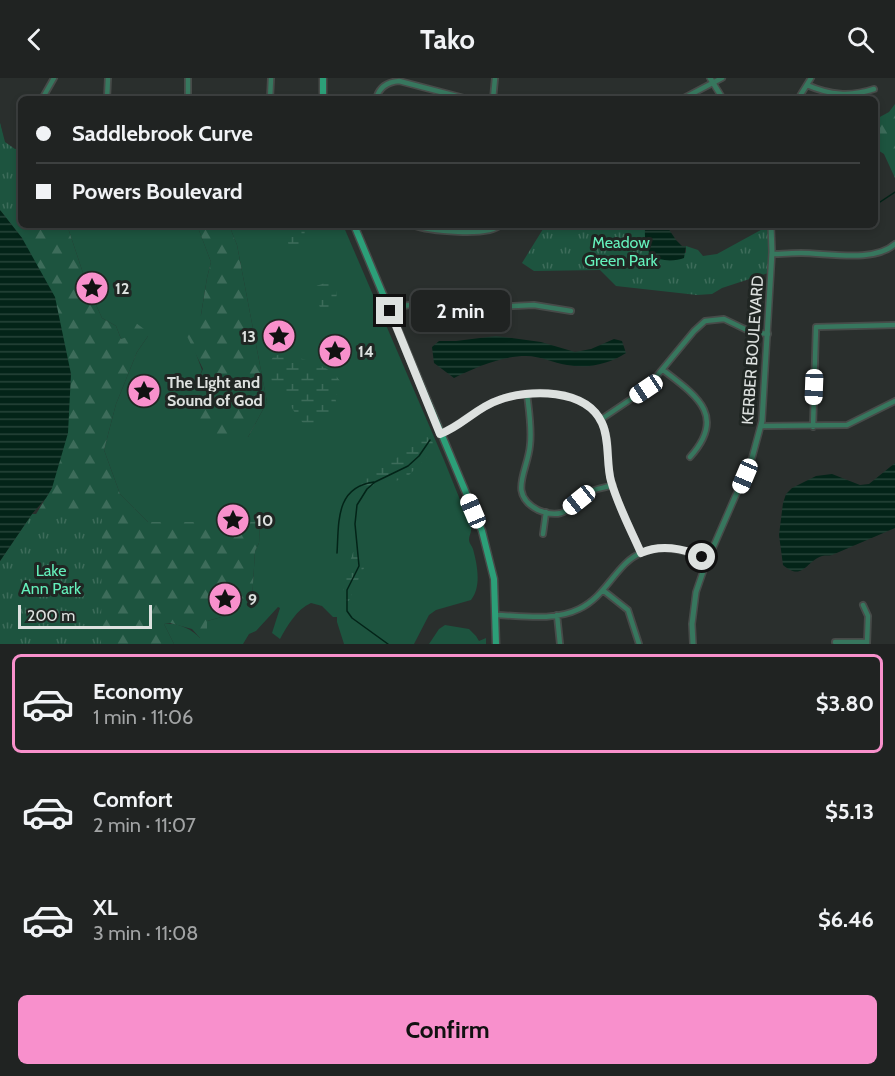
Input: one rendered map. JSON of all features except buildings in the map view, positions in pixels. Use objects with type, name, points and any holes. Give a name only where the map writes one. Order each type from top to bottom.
[{"type":"main road","points":[[323,78],[323,96]]},
{"type":"main road","points":[[355,228],[482,531],[494,579],[497,615],[496,644]]},
{"type":"street","points":[[44,96],[54,78]]},
{"type":"street","points":[[106,96],[108,78]]},
{"type":"street","points":[[188,78],[188,96]]},
{"type":"street","points":[[270,96],[271,78]]},
{"type":"street","points":[[379,78],[385,85]]},
{"type":"street","points":[[423,78],[423,86]]},
{"type":"street","points":[[493,96],[495,78]]},
{"type":"street","points":[[687,96],[712,81],[722,78]]},
{"type":"street","points":[[800,96],[811,78]]},
{"type":"street","points":[[377,96],[390,81],[423,86],[458,96]]},
{"type":"street","points":[[712,81],[721,96]]},
{"type":"street","points":[[807,86],[842,95],[874,89]]},
{"type":"street","points":[[420,228],[461,231],[486,231],[497,228]]},
{"type":"street","name":"KERBER BOULEVARD","points":[[693,644],[692,624],[696,592],[707,560],[752,458],[761,426],[768,334],[771,228]]},
{"type":"street","points":[[772,254],[861,255],[878,253],[895,244]]},
{"type":"street","points":[[390,311],[403,306],[431,302],[476,308],[534,305],[572,311]]},
{"type":"street","points":[[600,420],[646,389],[705,321],[724,319],[751,332],[768,334]]},
{"type":"street","points":[[813,427],[816,327],[895,325]]},
{"type":"street","points":[[663,370],[691,391],[703,404],[706,413],[707,427],[704,439],[690,457]]},
{"type":"street","points":[[440,434],[457,426],[482,407],[500,399],[527,394],[573,397],[595,412],[600,420],[613,485],[641,553]]},
{"type":"street","points":[[527,394],[531,430],[530,445],[528,462],[520,482],[525,501],[546,513],[560,513],[585,494],[613,485]]},
{"type":"street","points":[[761,426],[847,425],[895,401]]},
{"type":"street","points":[[543,534],[546,513]]},
{"type":"street","points":[[497,615],[557,615],[578,610],[604,591],[625,564],[641,553],[665,548],[687,551],[707,560]]},
{"type":"street","points":[[604,591],[628,610],[639,644]]},
{"type":"street","points":[[835,642],[867,643],[868,616],[863,605]]},
{"type":"street","points":[[557,615],[560,644]]},
{"type":"green space","points":[[895,104],[895,178],[884,154],[878,150],[878,118],[889,112]]},
{"type":"green space","points":[[0,123],[5,146],[18,151],[18,228],[68,228],[87,285],[102,318],[116,326],[121,339],[127,337],[127,325],[136,323],[144,329],[148,336],[137,352],[116,404],[104,450],[120,494],[148,522],[260,522],[250,606],[241,606],[229,615],[207,621],[207,638],[200,638],[192,629],[170,623],[164,624],[174,644],[24,644],[0,573],[52,488],[22,238],[0,210]]},
{"type":"green space","points":[[0,123],[5,142],[18,148],[18,210],[0,211]]},
{"type":"green space","points":[[68,228],[198,228],[211,262],[195,351],[202,370],[193,394],[248,437],[267,402],[237,245],[230,228],[344,228],[471,527],[469,541],[475,555],[478,582],[471,600],[436,610],[429,615],[414,644],[344,644],[337,617],[333,617],[322,606],[311,603],[289,623],[280,639],[272,633],[280,608],[278,607],[256,631],[249,634],[243,644],[174,644],[164,624],[184,627],[200,638],[207,628],[207,621],[229,615],[241,606],[250,606],[260,522],[148,522],[120,494],[104,450],[116,404],[137,352],[148,336],[121,339],[116,326],[102,318],[87,285]]},
{"type":"green space","points":[[198,228],[230,228],[237,245],[267,402],[248,437],[204,433],[191,415],[192,394],[203,369],[184,330],[201,315],[211,262]]},
{"type":"green space","points":[[287,228],[305,228],[304,243],[292,249],[289,247]]},
{"type":"green space","name":"Meadow Green Park","points":[[645,228],[645,235],[686,253],[686,246],[698,250],[703,256],[717,254],[765,228],[770,228],[771,272],[722,288],[712,294],[697,295],[616,286],[600,270],[534,271],[522,263],[543,229]]},
{"type":"green space","points":[[325,283],[333,284],[337,293],[334,311],[327,316],[322,313],[314,291],[316,286]]},
{"type":"green space","points":[[274,356],[296,357],[317,364],[334,374],[340,381],[343,389],[335,396],[337,407],[330,417],[317,428],[307,426],[301,421],[288,401],[274,387],[269,363]]},
{"type":"green space","points":[[427,437],[432,440],[435,453],[427,457],[408,476],[372,491],[366,500],[356,492],[355,484],[360,479],[386,465]]},
{"type":"green space","name":"Lake Ann Park","points":[[32,514],[102,514],[101,644],[0,644],[0,561]]},
{"type":"green space","points":[[355,547],[358,547],[364,568],[346,607],[343,595],[344,586]]},
{"type":"green space","points":[[445,625],[469,629],[479,641],[486,638],[486,644],[429,644],[439,629]]},
{"type":"shaded area","points":[[0,210],[22,238],[55,297],[71,374],[68,433],[52,488],[0,561]]},
{"type":"shaded area","points":[[645,228],[668,228],[682,246],[686,246],[684,258],[664,260],[654,257],[648,250]]},
{"type":"shaded area","points":[[496,336],[541,342],[575,352],[591,349],[614,339],[622,341],[626,353],[605,363],[590,366],[575,366],[531,356],[517,356],[489,363],[454,378],[434,363],[432,347],[439,341]]},
{"type":"shaded area","points":[[895,463],[895,528],[832,555],[822,556],[800,571],[790,570],[783,565],[779,535],[783,503],[786,494],[792,488],[816,476],[832,474],[860,485],[869,484]]},
{"type":"waterway","points":[[878,203],[895,192]]},
{"type":"waterway","points":[[388,644],[352,618],[347,611],[347,590],[359,566],[355,524],[357,505],[367,489],[375,482],[408,466],[419,456],[430,440]]},
{"type":"waterway","points":[[337,553],[339,519],[346,499],[361,485],[374,482]]},
{"type":"place","name":"12","points":[[92,288]]},
{"type":"place","name":"13","points":[[279,336]]},
{"type":"place","name":"14","points":[[335,351]]},
{"type":"place","name":"The Light and Sound of God","points":[[144,391]]},
{"type":"place","name":"10","points":[[233,520]]},
{"type":"place","name":"9","points":[[225,599]]},
{"type":"route","points":[[390,311],[440,434],[457,426],[482,407],[500,399],[527,394],[573,397],[595,412],[603,423],[611,481],[641,553],[665,548],[687,551],[702,557]]}]
